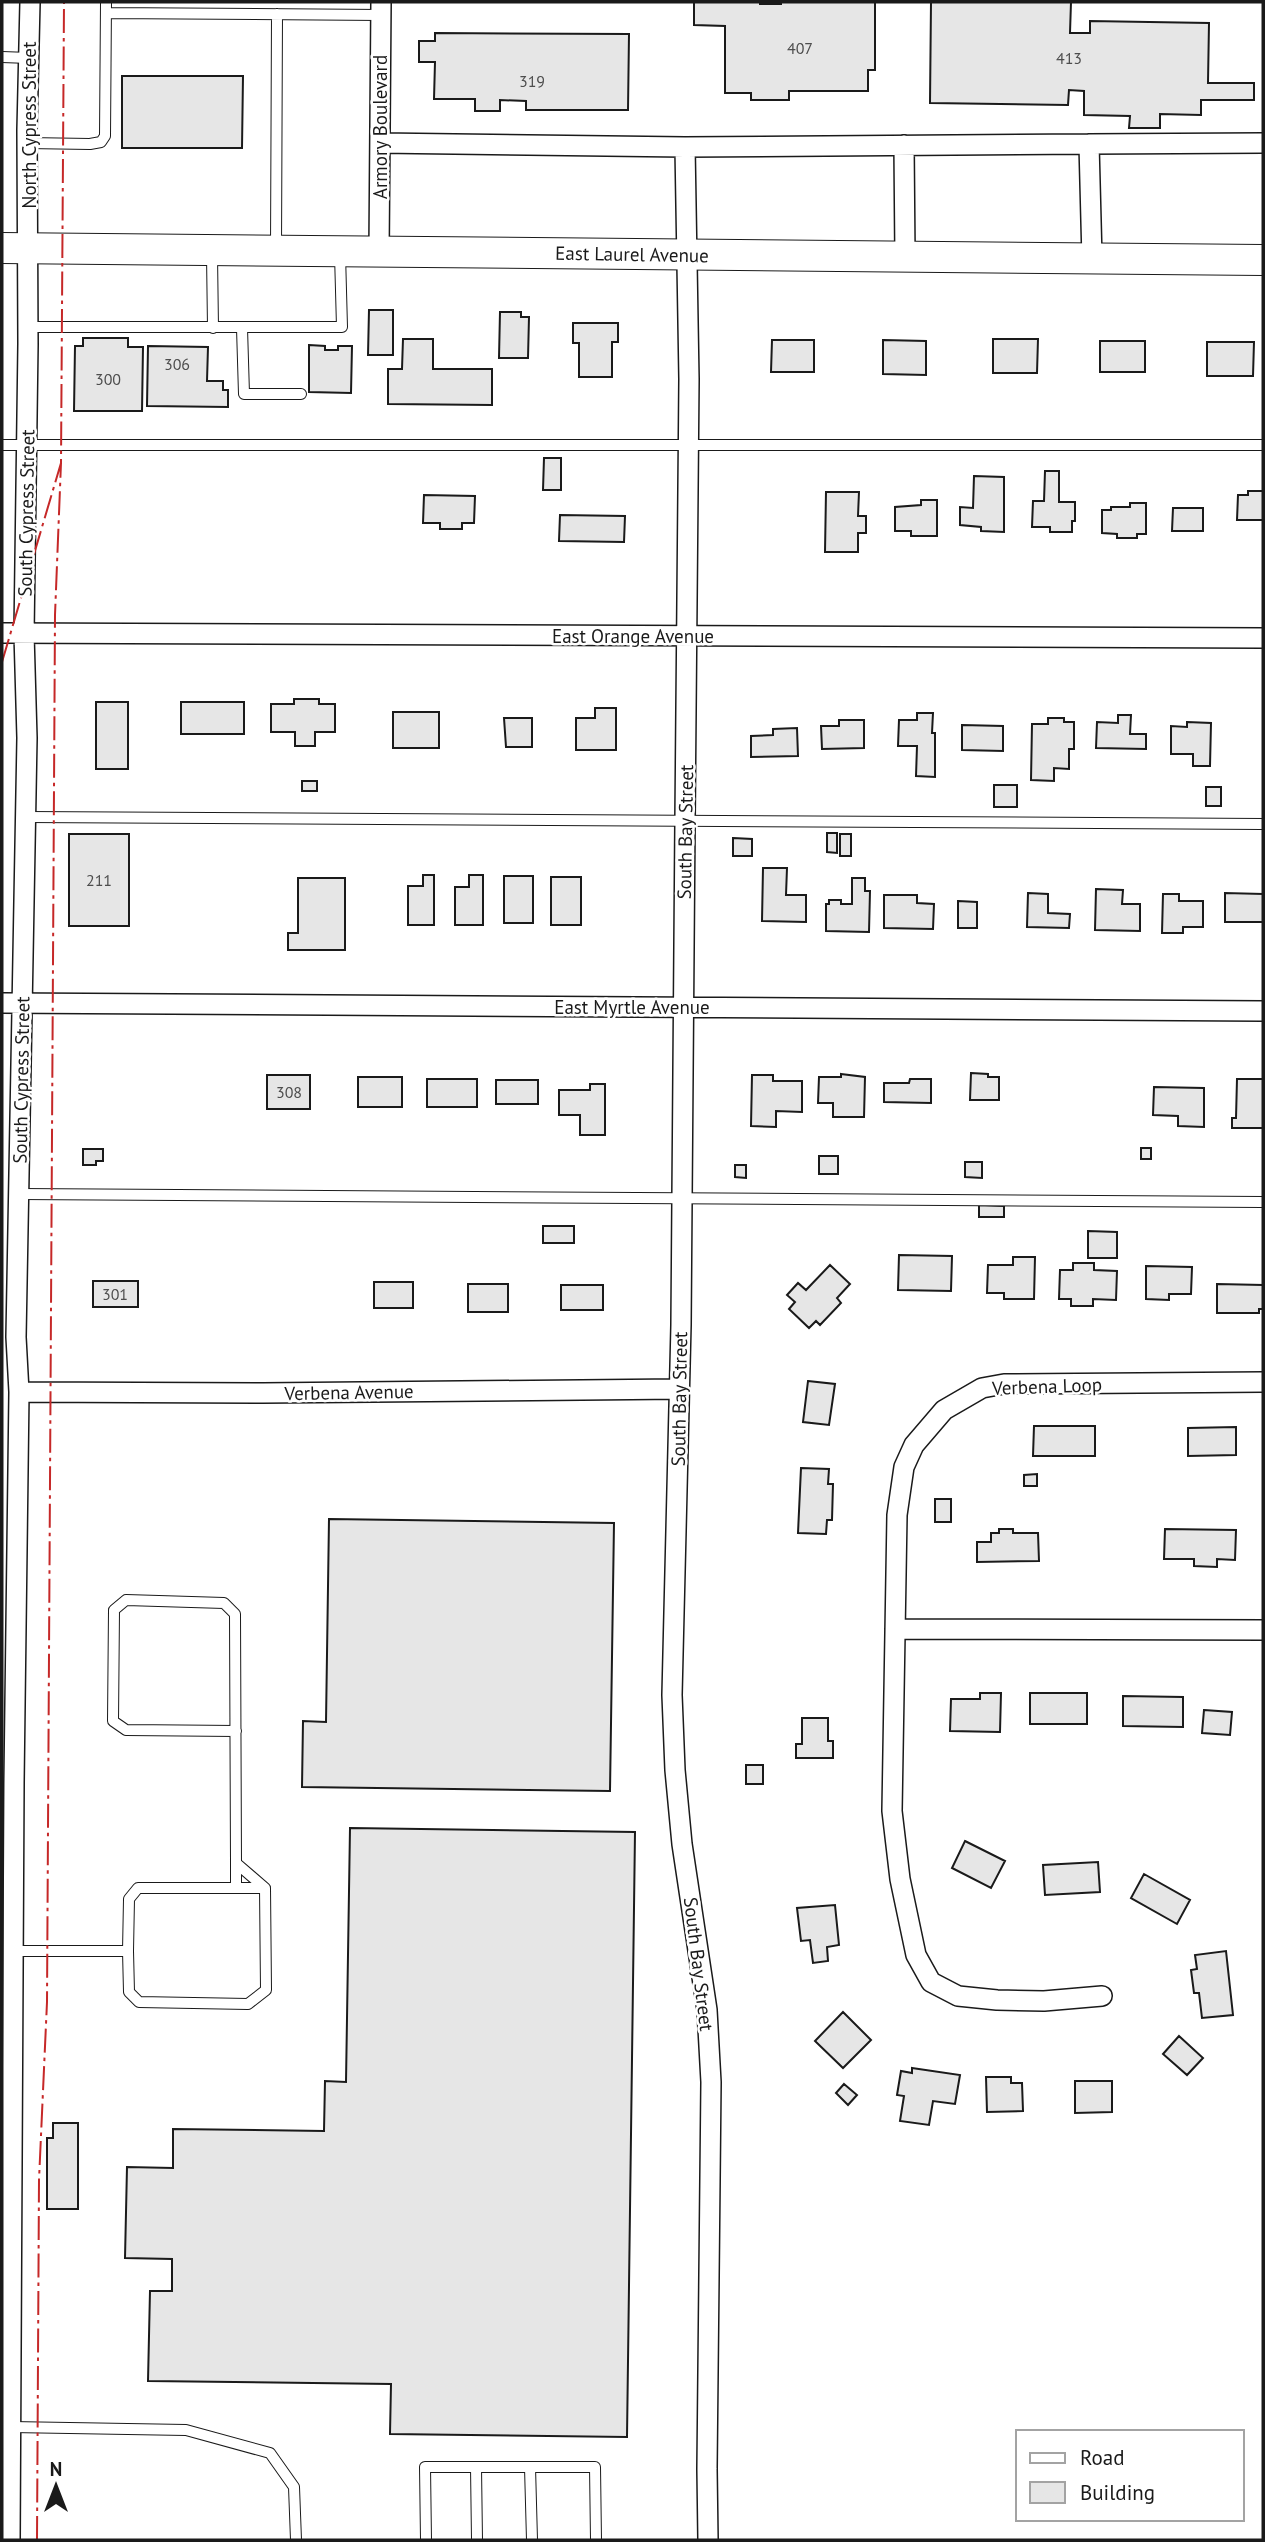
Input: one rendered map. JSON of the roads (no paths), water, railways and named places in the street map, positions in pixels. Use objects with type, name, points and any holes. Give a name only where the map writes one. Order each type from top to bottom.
[{"type":"main road","name":"East Laurel Avenue","points":[[15,249],[1263,260]]},
{"type":"street","name":"North Cypress Street","points":[[15,249],[27,143],[30,2]]},
{"type":"street","name":"Armory Boulevard","points":[[379,252],[381,8]]},
{"type":"street","points":[[380,143],[685,147],[1263,143]]},
{"type":"street","points":[[1089,144],[1092,259]]},
{"type":"street","points":[[904,145],[905,257]]},
{"type":"street","name":"South Bay Street","points":[[685,147],[688,445],[685,821],[679,1389],[672,1645],[675,1770],[682,1844],[707,2010],[711,2082],[706,2469],[708,2540]]},
{"type":"street","name":"South Cypress Street","points":[[10,2540],[12,1951],[19,1392],[16,1337],[27,738],[24,634],[28,327],[15,249]]},
{"type":"street","name":"East Orange Avenue","points":[[2,634],[1263,638]]},
{"type":"street","name":"East Myrtle Avenue","points":[[2,1003],[1263,1011]]},
{"type":"street","name":"Verbena Loop","points":[[1102,1996],[1044,2001],[958,1996],[931,1982],[916,1955],[900,1880],[892,1811],[897,1515],[904,1467],[914,1445],[944,1410],[982,1388],[1004,1384],[1263,1382]]},
{"type":"street","name":"Verbena Avenue","points":[[19,1392],[263,1393],[679,1389]]},
{"type":"street","points":[[895,1629],[1263,1630]]},
{"type":"lane","points":[[27,143],[90,144],[101,142],[105,136],[106,7],[164,7],[277,14],[381,8]]},
{"type":"lane","points":[[276,251],[277,14]]},
{"type":"lane","points":[[2,57],[29,58]]},
{"type":"lane","points":[[212,250],[213,328]]},
{"type":"lane","points":[[28,327],[342,327],[340,251]]},
{"type":"lane","points":[[242,328],[243,394],[301,394]]},
{"type":"lane","points":[[2,446],[1263,445]]},
{"type":"lane","points":[[26,817],[1263,824]]},
{"type":"lane","points":[[19,1194],[1263,1202]]},
{"type":"lane","points":[[236,1731],[126,1730],[113,1721],[114,1610],[126,1600],[225,1603],[236,1614],[236,1731],[236,1888]]},
{"type":"lane","points":[[236,1863],[265,1888],[266,1990],[248,2004],[139,2002],[129,1992],[128,1951],[129,1899],[138,1888],[265,1888]]},
{"type":"lane","points":[[12,1951],[128,1951]]},
{"type":"lane","points":[[11,2427],[186,2430],[270,2453],[294,2487],[296,2540]]},
{"type":"lane","points":[[476,2467],[477,2540]]},
{"type":"lane","points":[[530,2467],[532,2540]]},
{"type":"lane","points":[[426,2540],[425,2468],[595,2467],[596,2540]]}]
